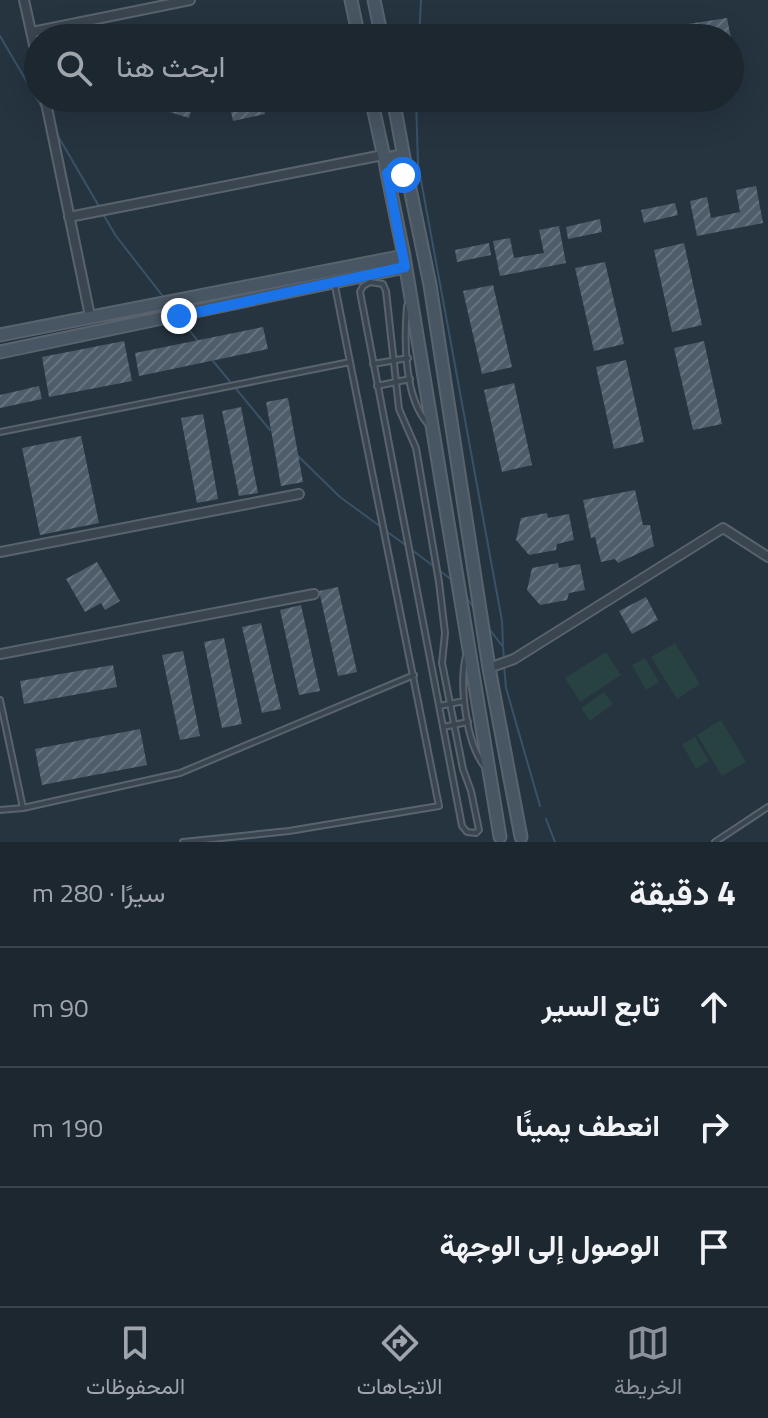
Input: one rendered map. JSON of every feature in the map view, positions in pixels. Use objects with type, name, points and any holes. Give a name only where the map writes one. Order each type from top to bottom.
[{"type":"street","points":[[24,0],[30,24]]},
{"type":"street","points":[[72,24],[190,0]]},
{"type":"street","points":[[351,0],[356,24]]},
{"type":"street","points":[[374,0],[379,24]]},
{"type":"street","points":[[48,112],[90,316]]},
{"type":"street","points":[[374,112],[433,429],[490,773],[497,840],[511,833],[523,839]]},
{"type":"street","points":[[396,112],[430,285],[489,668],[523,839]]},
{"type":"street","points":[[69,217],[385,165]]},
{"type":"street","points":[[385,165],[392,177],[399,177],[406,166]]},
{"type":"street","points":[[0,335],[332,270],[404,262]]},
{"type":"street","points":[[0,352],[335,283],[404,262]]},
{"type":"street","points":[[0,552],[299,494]]},
{"type":"street","points":[[489,668],[514,659],[723,528],[768,557]]},
{"type":"street","points":[[0,654],[314,594]]},
{"type":"lane","points":[[183,842],[289,831],[439,806],[332,270]]},
{"type":"lane","points":[[370,282],[383,284],[386,291],[392,361],[399,409],[416,448],[439,582],[445,633],[442,663],[463,769],[479,821],[476,833],[467,832],[462,826],[377,386],[360,292],[370,282]]},
{"type":"lane","points":[[409,288],[405,331],[414,403],[419,414],[433,429]]},
{"type":"lane","points":[[373,364],[408,358]]},
{"type":"lane","points":[[0,432],[350,362]]},
{"type":"lane","points":[[377,386],[411,379]]},
{"type":"lane","points":[[469,646],[462,672],[468,722],[474,749],[490,773]]},
{"type":"lane","points":[[0,810],[23,808],[180,773],[414,675]]},
{"type":"lane","points":[[0,700],[23,808]]},
{"type":"lane","points":[[439,706],[465,700]]},
{"type":"lane","points":[[443,727],[468,722]]},
{"type":"lane","points":[[715,842],[768,807]]},
{"type":"green space","points":[[675,643],[700,684],[677,699],[651,657]]},
{"type":"green space","points":[[606,652],[621,675],[580,702],[565,678]]},
{"type":"green space","points":[[645,658],[659,682],[646,690],[632,665]]},
{"type":"green space","points":[[604,692],[613,704],[590,721],[581,708]]},
{"type":"green space","points":[[721,720],[746,762],[722,776],[697,735]]},
{"type":"green space","points":[[695,737],[709,761],[696,769],[682,744]]},
{"type":"building","points":[[727,18],[728,24],[688,24]]},
{"type":"building","points":[[170,112],[191,112],[189,118]]},
{"type":"building","points":[[231,112],[265,112],[265,114],[233,121]]},
{"type":"building","points":[[756,186],[763,223],[697,236],[690,201],[707,197],[711,218],[740,212],[736,190]]},
{"type":"building","points":[[675,203],[678,215],[644,223],[641,210]]},
{"type":"building","points":[[600,219],[602,232],[568,239],[566,227]]},
{"type":"building","points":[[559,226],[566,263],[500,276],[493,241],[510,238],[514,258],[544,253],[539,230]]},
{"type":"building","points":[[489,243],[491,255],[457,262],[455,250]]},
{"type":"building","points":[[684,243],[702,325],[672,332],[654,250]]},
{"type":"building","points":[[605,262],[624,344],[594,351],[575,268]]},
{"type":"building","points":[[493,285],[512,367],[482,374],[463,291]]},
{"type":"building","points":[[263,327],[268,349],[139,376],[135,353]]},
{"type":"building","points":[[124,341],[132,381],[49,397],[42,357]]},
{"type":"building","points":[[704,341],[722,424],[693,430],[674,348]]},
{"type":"building","points":[[626,360],[644,442],[614,449],[596,367]]},
{"type":"building","points":[[514,383],[532,465],[502,472],[484,390]]},
{"type":"building","points":[[39,386],[42,399],[0,408],[0,395]]},
{"type":"building","points":[[288,398],[303,482],[281,486],[266,402]]},
{"type":"building","points":[[241,407],[258,493],[239,496],[222,411]]},
{"type":"building","points":[[203,414],[218,499],[197,503],[181,418]]},
{"type":"building","points":[[81,436],[99,523],[40,535],[22,448]]},
{"type":"building","points":[[635,490],[643,525],[650,525],[654,546],[618,563],[615,559],[601,562],[595,537],[591,538],[583,500]]},
{"type":"building","points":[[547,513],[548,518],[569,514],[574,540],[557,544],[556,550],[529,555],[516,540],[521,518]]},
{"type":"building","points":[[97,562],[120,601],[105,610],[101,603],[85,612],[66,579]]},
{"type":"building","points":[[558,563],[559,568],[580,564],[585,590],[569,593],[567,600],[540,605],[527,590],[532,568]]},
{"type":"building","points":[[338,587],[357,672],[338,676],[319,591]]},
{"type":"building","points":[[646,597],[658,620],[632,634],[619,611]]},
{"type":"building","points":[[301,605],[320,691],[299,695],[280,610]]},
{"type":"building","points":[[261,623],[281,709],[262,713],[242,627]]},
{"type":"building","points":[[224,638],[242,724],[222,728],[204,642]]},
{"type":"building","points":[[183,651],[200,736],[180,740],[162,655]]},
{"type":"building","points":[[113,665],[117,687],[24,704],[20,681]]},
{"type":"building","points":[[140,729],[147,765],[42,785],[35,749]]},
{"type":"waterway","points":[[420,24],[421,0]]},
{"type":"waterway","points":[[0,36],[24,77]]},
{"type":"waterway","points":[[416,112],[418,164],[502,621],[503,645]]},
{"type":"waterway","points":[[55,131],[100,208]]},
{"type":"waterway","points":[[103,214],[116,236],[165,299]]},
{"type":"waterway","points":[[181,320],[197,340]]},
{"type":"waterway","points":[[213,361],[270,430]]},
{"type":"waterway","points":[[298,456],[340,497],[381,527]]},
{"type":"waterway","points":[[386,531],[407,546]]},
{"type":"waterway","points":[[412,550],[452,580]]},
{"type":"waterway","points":[[466,597],[474,608]]},
{"type":"waterway","points":[[487,626],[503,647],[504,658]]},
{"type":"waterway","points":[[504,665],[506,688],[540,806]]},
{"type":"waterway","points":[[546,819],[555,842]]},
{"type":"route","points":[[179,316],[405,267],[387,173],[392,177],[403,175]]}]
